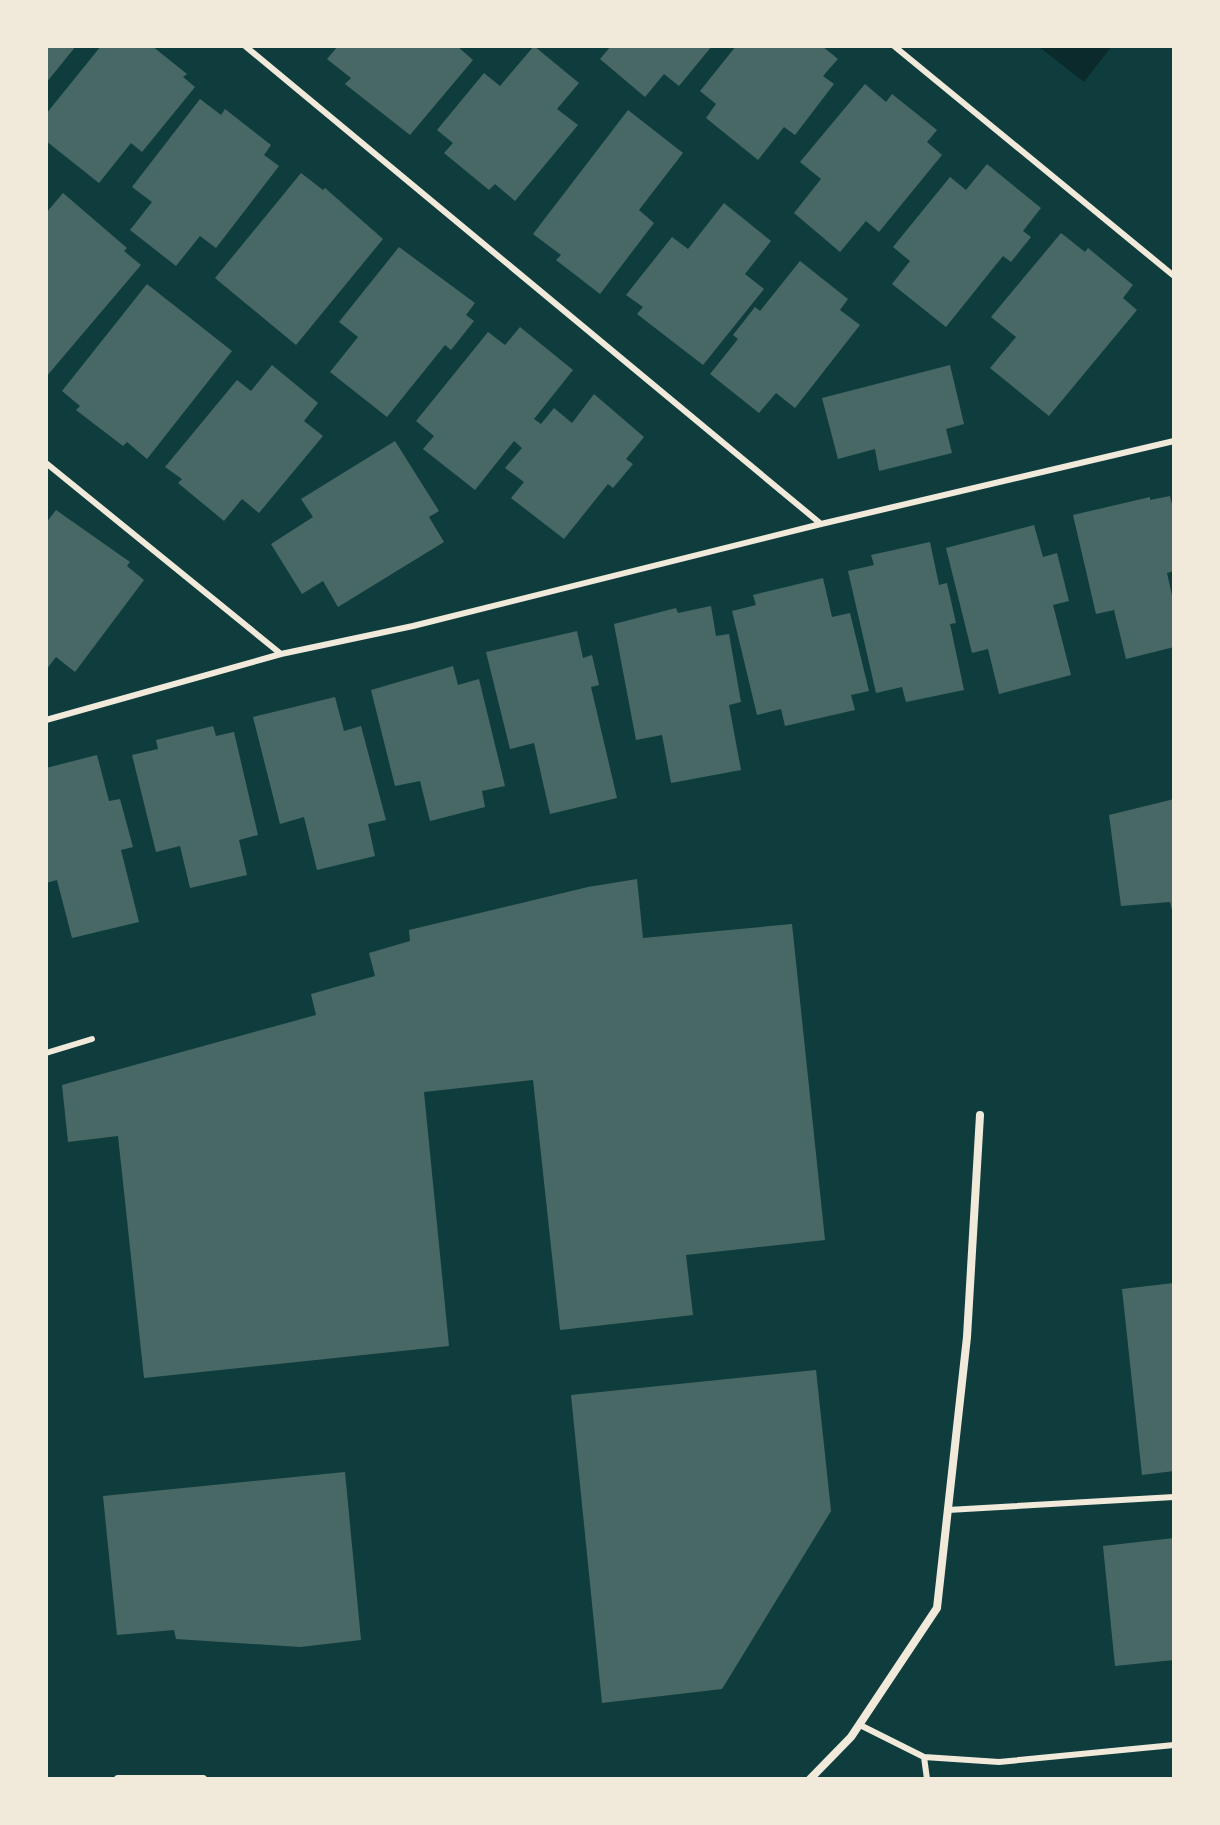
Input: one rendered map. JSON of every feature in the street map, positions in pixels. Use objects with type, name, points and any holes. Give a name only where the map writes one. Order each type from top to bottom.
[{"type":"street","points":[[810,1779],[860,1725],[937,1608],[967,1337],[980,1115]]},
{"type":"street","points":[[118,1779],[203,1779]]},
{"type":"lane","points":[[245,46],[821,524]]},
{"type":"lane","points":[[894,46],[1174,276]]},
{"type":"lane","points":[[46,720],[281,654],[413,626],[821,524],[1174,441]]},
{"type":"lane","points":[[46,463],[281,654]]},
{"type":"lane","points":[[46,1053],[92,1039]]},
{"type":"lane","points":[[948,1510],[1174,1497]]},
{"type":"lane","points":[[860,1725],[924,1757],[999,1762],[1174,1745]]},
{"type":"lane","points":[[924,1757],[927,1779]]},
{"type":"water","points":[[1038,46],[1112,46],[1084,82]]},
{"type":"building","points":[[46,46],[76,46],[46,83]]},
{"type":"building","points":[[101,46],[152,46],[187,74],[183,77],[195,87],[142,152],[131,143],[99,183],[46,141],[46,114]]},
{"type":"building","points":[[338,46],[457,46],[473,60],[410,135],[345,84],[351,78],[327,59]]},
{"type":"building","points":[[534,46],[579,83],[557,109],[578,125],[515,201],[495,184],[489,190],[444,153],[453,143],[437,130],[484,73],[500,86]]},
{"type":"building","points":[[611,46],[712,46],[679,86],[664,74],[645,97],[600,59]]},
{"type":"building","points":[[736,46],[822,46],[838,59],[823,76],[834,84],[795,135],[784,127],[758,160],[706,118],[716,104],[700,91]]},
{"type":"building","points":[[865,84],[886,102],[892,94],[937,130],[927,142],[942,155],[879,232],[866,221],[840,252],[794,213],[821,179],[800,162]]},
{"type":"building","points":[[200,99],[221,115],[225,109],[271,145],[264,155],[279,166],[216,248],[200,236],[176,266],[130,230],[152,202],[132,187]]},
{"type":"building","points":[[628,110],[683,153],[639,210],[654,223],[600,294],[556,260],[561,255],[533,234]]},
{"type":"building","points":[[987,164],[1041,208],[1023,231],[1031,237],[1011,262],[1003,256],[946,327],[892,284],[910,261],[893,247],[950,177],[966,190]]},
{"type":"building","points":[[301,173],[323,190],[325,188],[383,239],[296,345],[215,278]]},
{"type":"building","points":[[63,193],[127,248],[124,251],[141,265],[46,377],[46,213]]},
{"type":"building","points":[[724,203],[771,241],[745,274],[764,289],[703,365],[637,314],[643,307],[626,295],[672,237],[688,249]]},
{"type":"building","points":[[1061,233],[1085,252],[1088,248],[1133,285],[1123,298],[1137,310],[1049,416],[990,368],[1016,337],[991,317]]},
{"type":"building","points":[[399,247],[475,303],[466,315],[474,321],[451,350],[445,345],[387,417],[330,372],[358,337],[339,322]]},
{"type":"building","points":[[800,261],[848,299],[840,310],[860,325],[795,408],[776,393],[759,413],[710,374],[738,339],[733,335],[755,307],[760,311]]},
{"type":"building","points":[[147,284],[232,351],[147,459],[127,442],[123,446],[76,410],[80,406],[62,391]]},
{"type":"building","points":[[520,327],[573,370],[534,419],[541,424],[554,408],[572,423],[594,394],[644,437],[626,459],[633,464],[613,488],[608,484],[564,539],[511,498],[524,482],[505,468],[522,448],[514,441],[475,490],[423,449],[434,436],[416,421],[488,332],[505,345]]},
{"type":"building","points":[[272,365],[318,403],[304,421],[323,436],[259,513],[242,499],[224,521],[178,483],[182,479],[165,467],[237,380],[251,391]]},
{"type":"building","points":[[950,365],[964,424],[946,429],[952,453],[879,471],[875,449],[838,459],[822,398]]},
{"type":"building","points":[[395,441],[439,511],[429,517],[444,542],[338,607],[323,581],[302,594],[271,544],[313,517],[301,499]]},
{"type":"building","points":[[1170,496],[1174,513],[1174,571],[1167,573],[1174,604],[1174,647],[1126,659],[1114,610],[1096,614],[1073,515],[1150,497],[1150,500]]},
{"type":"building","points":[[56,510],[130,562],[127,566],[144,580],[75,672],[56,657],[46,670],[46,523]]},
{"type":"building","points":[[1034,525],[1043,557],[1057,553],[1069,601],[1053,605],[1071,675],[999,694],[988,649],[972,653],[946,548]]},
{"type":"building","points":[[930,542],[939,585],[947,583],[956,623],[950,624],[964,690],[906,702],[902,687],[876,693],[848,571],[874,565],[871,555]]},
{"type":"building","points":[[823,578],[832,617],[850,613],[869,691],[851,695],[855,710],[785,726],[781,709],[757,715],[732,611],[756,605],[753,595]]},
{"type":"building","points":[[711,606],[716,636],[729,634],[741,702],[729,705],[741,770],[671,783],[662,735],[636,740],[614,624],[676,608],[678,613]]},
{"type":"building","points":[[577,631],[583,658],[592,655],[599,685],[591,687],[617,798],[550,814],[534,743],[510,749],[486,652]]},
{"type":"building","points":[[453,666],[458,685],[479,679],[505,786],[482,791],[485,807],[430,821],[420,781],[395,786],[371,690]]},
{"type":"building","points":[[335,697],[344,731],[361,726],[386,820],[368,824],[375,856],[317,870],[304,817],[280,824],[253,717]]},
{"type":"building","points":[[213,726],[216,736],[234,732],[258,835],[239,840],[247,875],[190,888],[180,846],[156,852],[132,755],[158,749],[156,740]]},
{"type":"building","points":[[97,755],[109,801],[120,799],[133,847],[121,850],[139,922],[72,938],[57,880],[46,883],[46,768]]},
{"type":"building","points":[[1174,799],[1174,918],[1170,902],[1121,906],[1109,815]]},
{"type":"building","points":[[637,879],[643,938],[792,924],[825,1240],[686,1255],[693,1315],[560,1330],[533,1080],[424,1092],[449,1346],[144,1378],[118,1136],[68,1142],[62,1085],[316,1015],[311,994],[375,976],[369,953],[410,941],[409,930],[588,887]]},
{"type":"building","points":[[1174,1283],[1174,1471],[1142,1475],[1122,1289]]},
{"type":"building","points":[[816,1370],[831,1511],[722,1689],[602,1703],[571,1395]]},
{"type":"building","points":[[345,1472],[361,1640],[300,1647],[176,1639],[174,1630],[117,1635],[103,1496]]},
{"type":"building","points":[[1174,1538],[1174,1660],[1115,1666],[1103,1546]]}]
